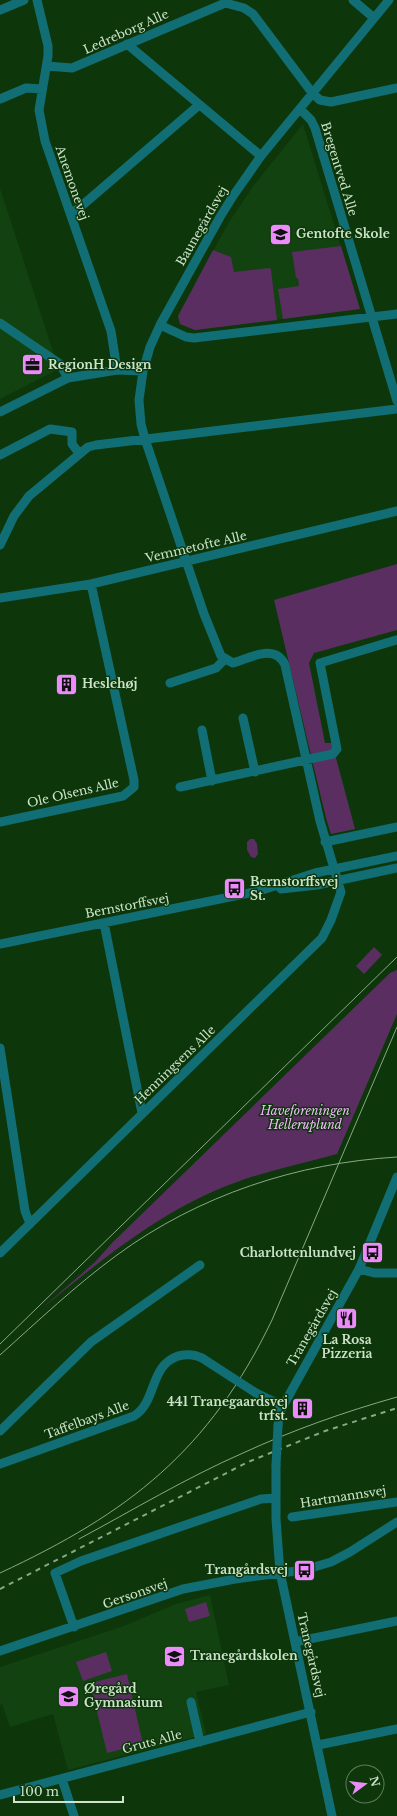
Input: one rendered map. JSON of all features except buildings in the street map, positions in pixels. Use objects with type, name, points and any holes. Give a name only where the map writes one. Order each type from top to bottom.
[{"type":"street","points":[[0,10],[24,0]]},
{"type":"street","name":"Anemonevej","points":[[37,0],[48,46],[47,66],[39,110],[40,124],[111,331],[117,370]]},
{"type":"street","points":[[353,0],[374,18]]},
{"type":"street","name":"Baunegårdsvej","points":[[224,660],[204,614],[145,439],[141,424],[139,400],[143,371],[150,347],[160,325],[220,217],[261,156],[389,0]]},
{"type":"street","name":"Ledreborg Alle","points":[[47,66],[72,68],[216,6],[225,3],[235,4],[253,14],[313,94]]},
{"type":"street","points":[[127,44],[261,156]]},
{"type":"street","points":[[0,99],[26,88],[42,89]]},
{"type":"street","points":[[313,94],[320,100],[331,102],[397,88]]},
{"type":"street","points":[[70,213],[78,209],[199,105]]},
{"type":"street","name":"Bregentved Alle","points":[[300,109],[311,120],[315,128],[397,401]]},
{"type":"street","points":[[160,325],[186,337],[194,338],[397,314]]},
{"type":"street","points":[[0,323],[60,364],[68,378]]},
{"type":"street","points":[[0,412],[68,378],[117,370],[143,371]]},
{"type":"street","points":[[0,544],[14,516],[29,496],[88,447],[397,409]]},
{"type":"street","points":[[0,455],[50,429],[72,432],[72,444],[79,453]]},
{"type":"street","name":"Vemmetofte Alle","points":[[0,598],[91,584],[397,511]]},
{"type":"street","name":"Ole Olsens Alle","points":[[0,822],[123,796],[134,786],[134,780],[91,584]]},
{"type":"street","points":[[180,787],[306,762],[334,754],[337,749],[320,663],[396,640]]},
{"type":"street","points":[[170,683],[216,668],[224,660],[233,662],[267,653],[278,655],[285,665],[325,842],[338,881]]},
{"type":"street","points":[[243,718],[255,772]]},
{"type":"street","points":[[202,730],[212,781]]},
{"type":"street","points":[[325,842],[397,827]]},
{"type":"street","name":"Bernstorffsvej","points":[[259,891],[315,873],[397,856]]},
{"type":"street","name":"Bernstorffsvej","points":[[0,944],[259,891],[338,881],[397,868]]},
{"type":"street","name":"Henningsens Alle","points":[[0,1253],[322,938],[340,894],[338,881]]},
{"type":"street","points":[[104,923],[142,1113]]},
{"type":"street","points":[[0,1048],[25,1211],[30,1224]]},
{"type":"street","name":"Tranegårdsvej","points":[[332,1816],[280,1572],[276,1498],[279,1415],[359,1269],[397,1177]]},
{"type":"street","points":[[0,1431],[91,1342],[200,1265]]},
{"type":"street","points":[[359,1269],[374,1273],[397,1273]]},
{"type":"street","name":"Taffelbays Alle","points":[[0,1464],[134,1416],[145,1406],[158,1371],[166,1362],[185,1354],[195,1355],[202,1358],[256,1393],[283,1406]]},
{"type":"street","points":[[74,1628],[55,1573],[81,1561],[261,1499],[276,1498]]},
{"type":"street","name":"Hartmannsvej","points":[[292,1517],[397,1502]]},
{"type":"street","points":[[280,1572],[304,1570],[339,1559],[397,1522]]},
{"type":"street","name":"Gersonsvej","points":[[0,1651],[74,1628],[183,1589],[235,1578],[280,1572]]},
{"type":"street","points":[[295,1642],[397,1621]]},
{"type":"street","points":[[191,1702],[200,1742]]},
{"type":"street","name":"Gruts Alle","points":[[0,1795],[311,1712]]},
{"type":"street","points":[[318,1745],[397,1729]]},
{"type":"street","points":[[62,1779],[74,1816]]},
{"type":"shaded area","name":"Gentofte Skole","points":[[303,124],[360,309],[195,330],[180,324],[178,316],[229,222],[254,185]]},
{"type":"shaded area","points":[[0,188],[58,367],[53,372],[0,399]]},
{"type":"shaded area","points":[[210,1595],[229,1685],[196,1692],[206,1734],[68,1770],[53,1714],[10,1727],[2,1704],[0,1705],[0,1667],[121,1627],[176,1604]]},
{"type":"green space","points":[[341,246],[360,309],[283,319],[278,289],[299,286],[298,278],[296,278],[292,252]]},
{"type":"green space","points":[[213,250],[231,257],[234,272],[270,268],[277,320],[195,330],[180,324],[178,316]]},
{"type":"green space","points":[[397,564],[397,630],[314,653],[309,663],[325,743],[332,743],[355,829],[331,834],[274,600]]},
{"type":"green space","points":[[250,839],[254,839],[257,844],[258,854],[255,858],[251,857],[247,850],[247,842]]},
{"type":"green space","points":[[374,947],[382,955],[364,974],[356,966]]},
{"type":"green space","name":"Haveforeningen Helleruplund","points":[[397,970],[397,1014],[337,1154],[274,1170],[237,1182],[184,1206],[134,1237],[110,1254],[41,1309],[95,1262],[113,1242],[390,973]]},
{"type":"green space","points":[[206,1602],[210,1616],[189,1622],[185,1609]]},
{"type":"green space","points":[[106,1652],[112,1671],[83,1681],[76,1662]]},
{"type":"green space","points":[[127,1674],[143,1744],[107,1753],[90,1683]]},
{"type":"tram line","points":[[0,1344],[397,957]]},
{"type":"tram line","points":[[0,1573],[88,1527],[126,1501],[161,1473],[192,1442],[221,1406],[248,1366],[272,1320],[397,1027]]},
{"type":"tram line","points":[[0,1355],[87,1278],[148,1234],[181,1215],[215,1199],[286,1175],[323,1166],[360,1160],[397,1157]]},
{"type":"tram line","points":[[79,1539],[180,1484],[262,1445],[319,1422],[397,1397]]},
{"type":"railway","points":[[0,1589],[248,1462],[325,1431],[397,1408]]},
{"type":"place","name":"Gentofte Skole","points":[[280,234]]},
{"type":"place","name":"RegionH Design","points":[[32,365]]},
{"type":"place","name":"Heslehøj","points":[[67,684]]},
{"type":"place","name":"Bernstorffsvej St.","points":[[235,889]]},
{"type":"place","name":"Charlottenlundvej","points":[[372,1253]]},
{"type":"place","name":"La Rosa Pizzeria","points":[[347,1319]]},
{"type":"place","name":"441 Tranegaardsvej trfst.","points":[[303,1409]]},
{"type":"place","name":"Trangårdsvej","points":[[304,1570]]},
{"type":"place","name":"Tranegårdskolen","points":[[174,1656]]},
{"type":"place","name":"Øregård Gymnasium","points":[[68,1696]]}]
